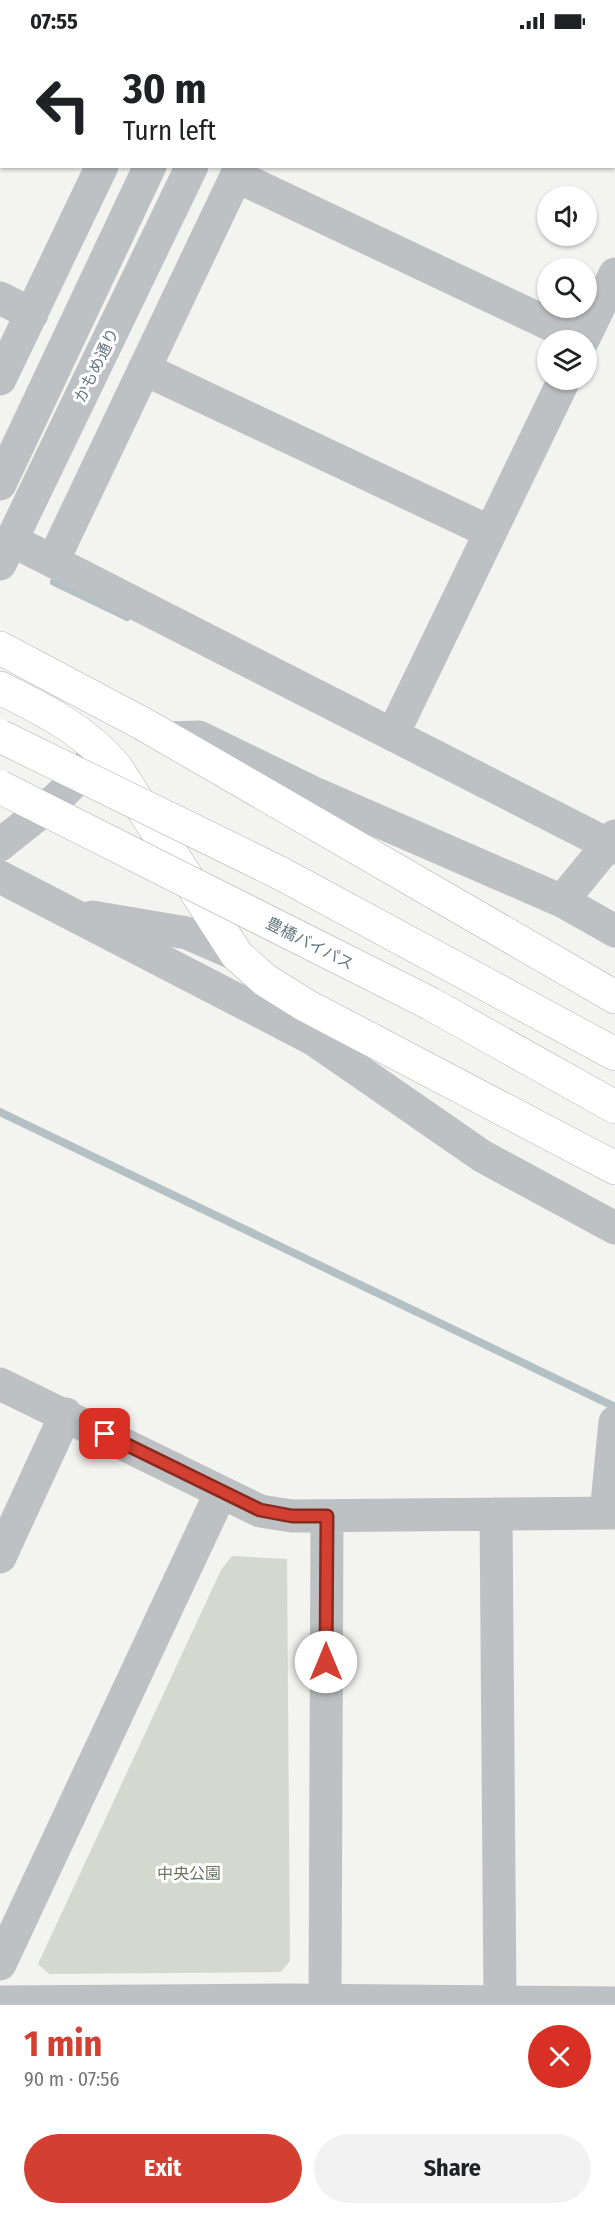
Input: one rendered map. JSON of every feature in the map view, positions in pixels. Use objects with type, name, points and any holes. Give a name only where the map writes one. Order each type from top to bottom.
[{"type":"highway","points":[[0,648],[166,738],[615,997]]},
{"type":"highway","points":[[0,688],[70,724],[97,744],[115,766],[237,955],[266,980],[305,1005],[615,1168]]},
{"type":"highway","points":[[0,736],[278,872],[615,1054]]},
{"type":"highway","name":"豊橋バイパス","points":[[0,787],[431,1004],[615,1107]]},
{"type":"street","points":[[0,380],[101,168]]},
{"type":"street","points":[[0,484],[149,168]]},
{"type":"street","name":"かもめ通り","points":[[6,552],[191,168]]},
{"type":"street","points":[[53,561],[238,171],[563,330]]},
{"type":"street","points":[[588,330],[615,274]]},
{"type":"street","points":[[0,298],[32,314]]},
{"type":"street","points":[[144,369],[490,532]]},
{"type":"street","points":[[393,734],[559,390]]},
{"type":"street","points":[[6,552],[53,561],[613,843],[562,901]]},
{"type":"street","points":[[166,738],[199,737],[316,794],[562,901],[615,931]]},
{"type":"street","points":[[0,845],[89,766],[97,744]]},
{"type":"street","points":[[0,877],[313,1039],[482,1156],[615,1228]]},
{"type":"street","points":[[69,914],[139,923],[187,933],[237,955]]},
{"type":"street","points":[[0,1384],[66,1414],[220,1492],[260,1510],[292,1516],[610,1513],[615,1423]]},
{"type":"street","points":[[0,1557],[66,1414]]},
{"type":"street","points":[[0,1964],[220,1492]]},
{"type":"street","points":[[496,1514],[500,2001]]},
{"type":"street","points":[[325,2003],[327,1516]]},
{"type":"street","points":[[0,2002],[500,2001],[615,2003]]},
{"type":"green space","name":"中央公園","points":[[232,1556],[287,1559],[290,1961],[281,1972],[49,1974],[38,1964],[221,1570]]},
{"type":"waterway","points":[[54,582],[127,617]]},
{"type":"waterway","points":[[0,1112],[615,1407]]},
{"type":"route","points":[[105,1434],[260,1510],[292,1516],[327,1516],[326,1662]]}]
